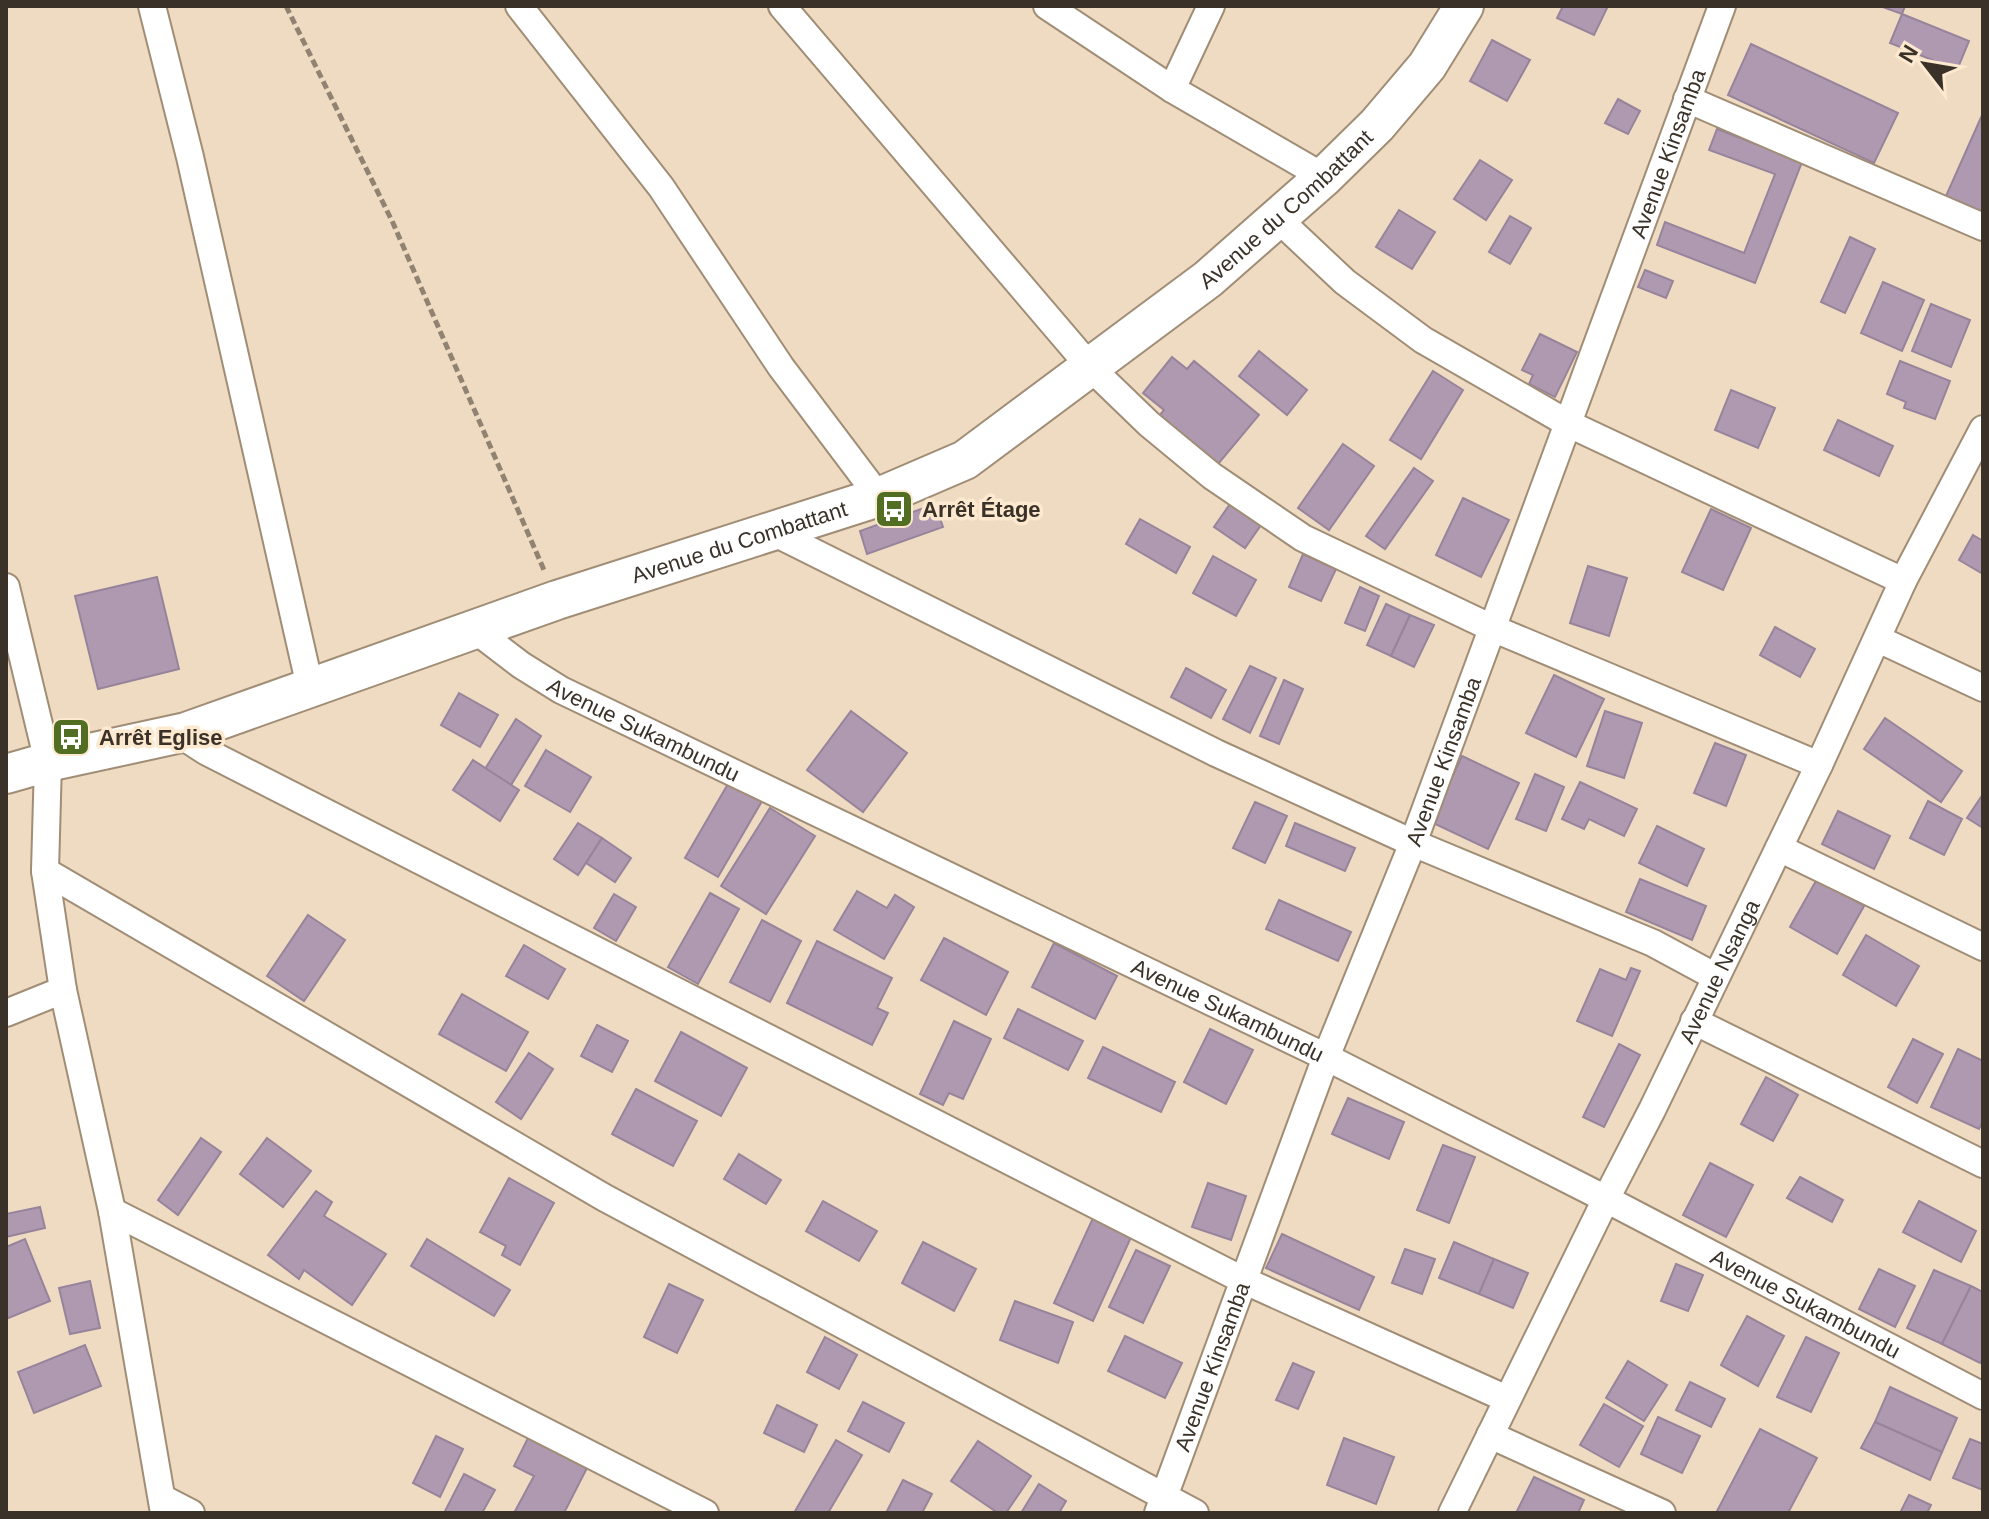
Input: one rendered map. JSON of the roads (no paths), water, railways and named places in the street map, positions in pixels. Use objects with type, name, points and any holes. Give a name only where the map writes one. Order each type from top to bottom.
[{"type":"street","points":[[152,6],[190,157],[310,687]]},
{"type":"street","points":[[519,6],[661,187],[781,367],[879,497]]},
{"type":"street","points":[[782,6],[1091,368],[1149,424],[1212,476],[1303,538],[1492,628],[1819,765]]},
{"type":"street","points":[[1047,6],[1172,89],[1324,177]]},
{"type":"street","points":[[1172,89],[1211,6]]},
{"type":"street","name":"Avenue du Combattant","points":[[6,774],[186,732],[557,600],[879,497],[965,460],[1208,279],[1324,177],[1377,125],[1427,66],[1464,6]]},
{"type":"street","name":"Avenue Kinsamba","points":[[1161,1505],[1326,1057],[1413,843],[1722,6]]},
{"type":"street","points":[[1687,99],[1983,227]]},
{"type":"street","points":[[1277,218],[1345,282],[1423,340],[1569,424],[1903,581]]},
{"type":"street","name":"Avenue Nsanga","points":[[1452,1513],[1779,848],[1903,581],[1983,429]]},
{"type":"street","points":[[773,532],[1216,753],[1413,843],[1653,943],[1716,977]]},
{"type":"street","points":[[6,587],[48,762],[45,871],[63,990],[112,1211],[163,1505],[191,1513]]},
{"type":"street","name":"Avenue Sukambundu","points":[[474,629],[521,665],[561,690],[1326,1057],[1983,1396]]},
{"type":"street","points":[[1878,639],[1983,688]]},
{"type":"street","points":[[186,732],[190,741],[207,752],[1243,1280],[1507,1399]]},
{"type":"street","points":[[1779,848],[1983,947]]},
{"type":"street","points":[[45,871],[605,1198],[1161,1505],[1195,1513]]},
{"type":"street","points":[[6,1013],[63,990]]},
{"type":"street","points":[[1694,1021],[1983,1164]]},
{"type":"street","points":[[112,1211],[705,1513]]},
{"type":"street","points":[[1490,1435],[1662,1513]]},
{"type":"place","name":"Arrêt Étage","points":[[894,509]]},
{"type":"place","name":"Arrêt Eglise","points":[[71,737]]}]
